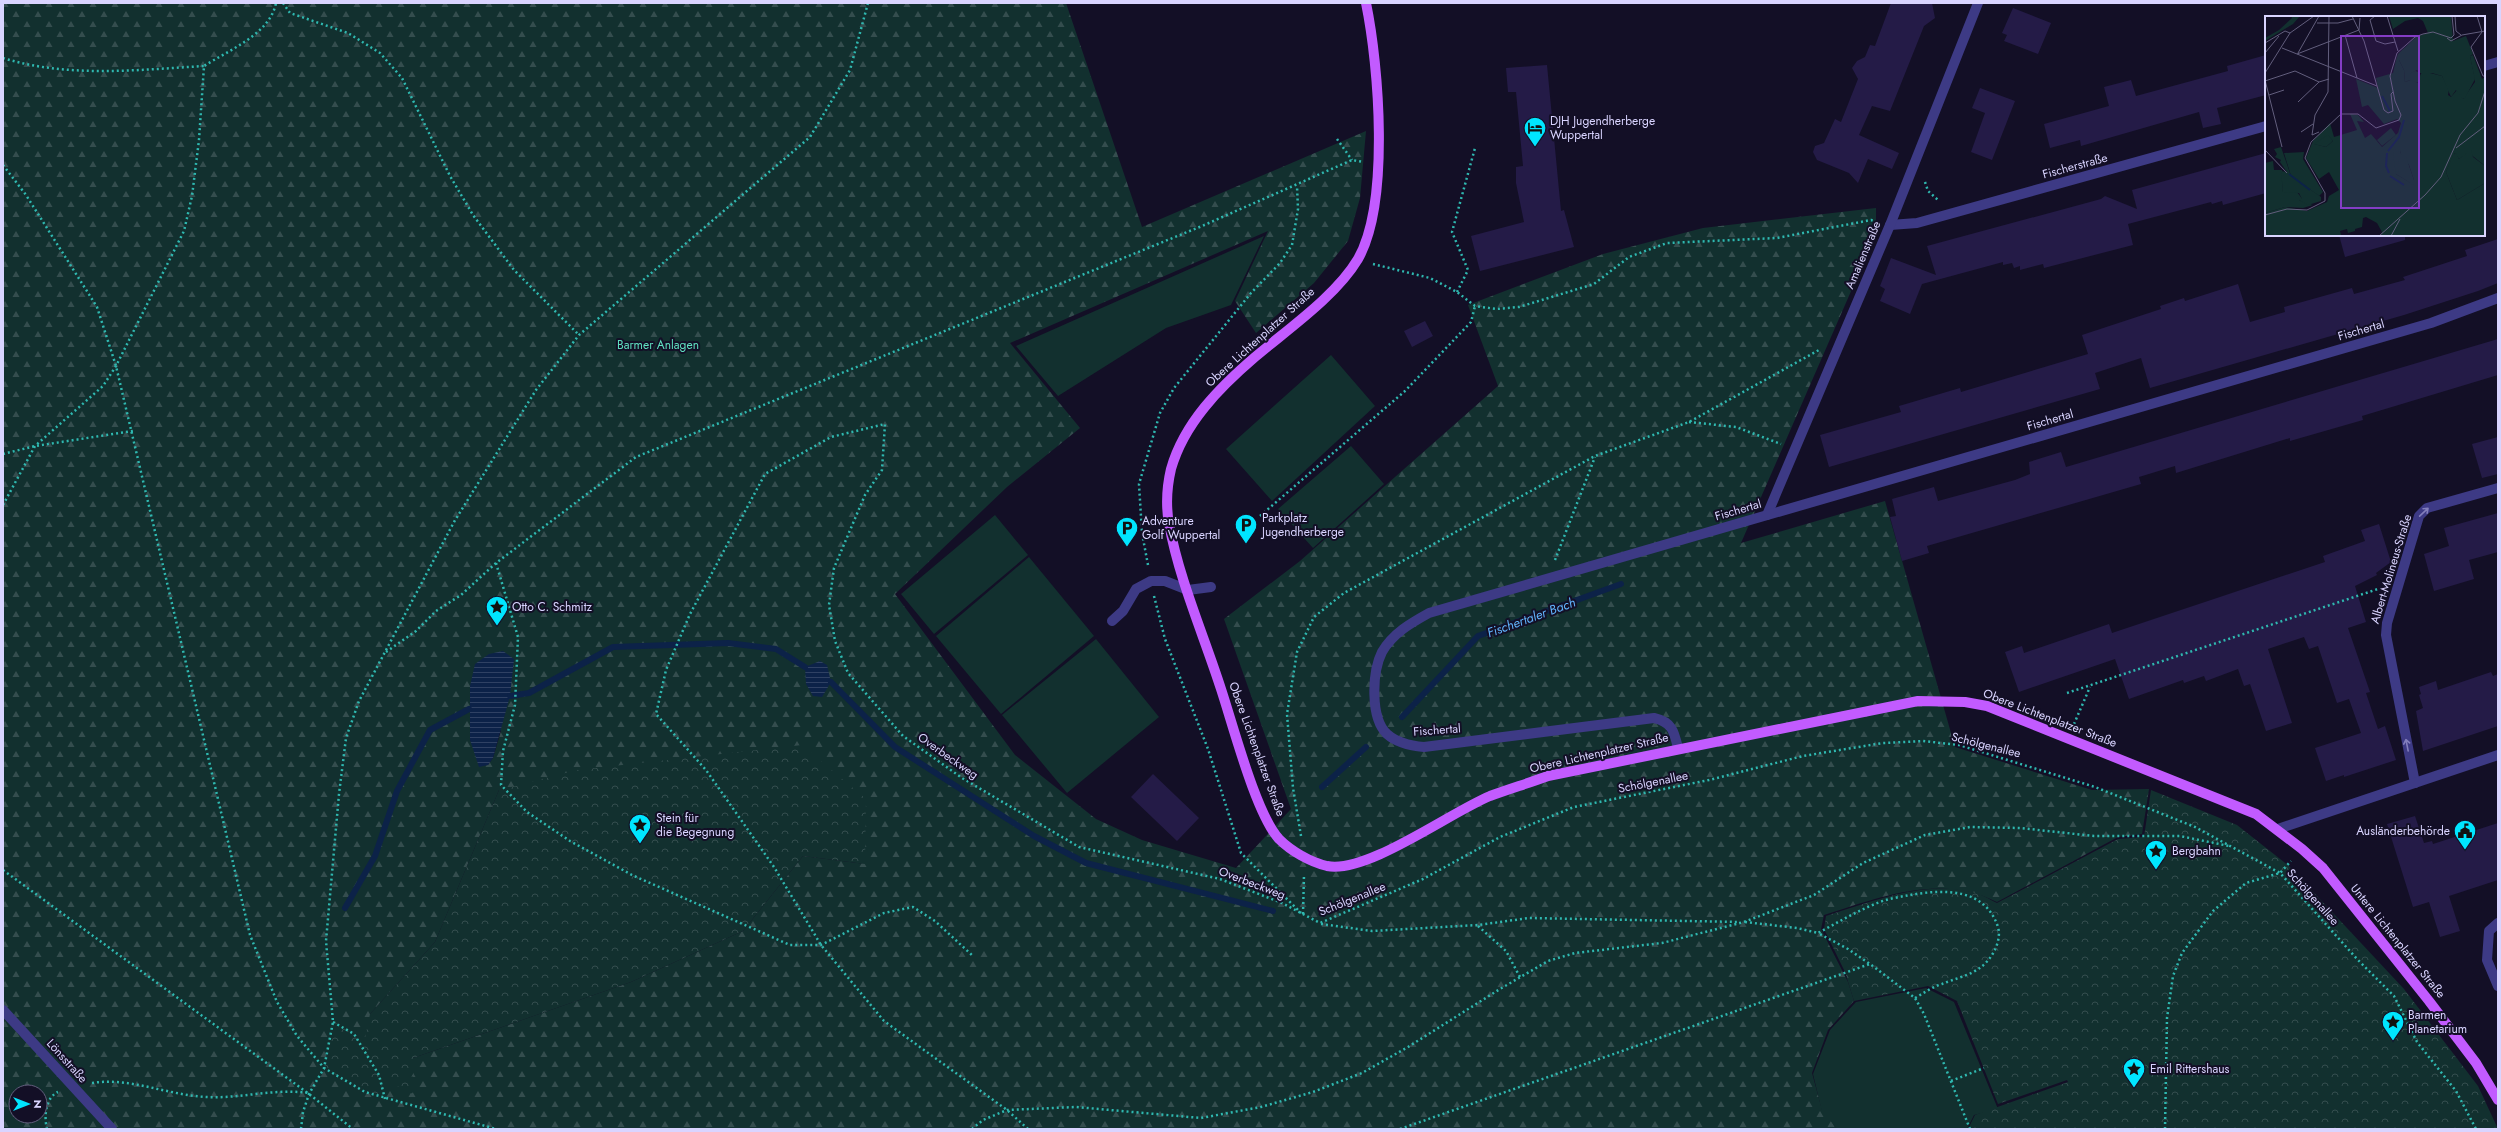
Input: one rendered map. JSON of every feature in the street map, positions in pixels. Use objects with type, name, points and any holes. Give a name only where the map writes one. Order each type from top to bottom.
[{"type":"main road","name":"Obere Lichtenplatzer Straße","points":[[1366,3],[1371,28],[1376,81],[1378,163],[1374,209],[1368,236],[1357,261],[1331,291],[1238,372],[1212,399],[1194,422],[1178,449],[1171,471],[1167,498],[1169,522],[1188,590],[1266,819],[1279,839],[1304,858],[1328,866],[1347,866],[1366,861],[1490,796],[1548,776],[1678,748],[1918,701],[1965,702],[1987,706],[2069,737],[2256,814],[2278,829]]},
{"type":"main road","name":"Untere Lichtenplatzer Straße","points":[[2278,829],[2322,868],[2375,933],[2476,1063],[2498,1100]]},
{"type":"street","name":"Amalienstraße","points":[[1767,515],[1794,448],[1890,225],[1978,3]]},
{"type":"street","points":[[2485,66],[2498,62]]},
{"type":"street","name":"Fischerstraße","points":[[1890,225],[1917,223],[2265,126]]},
{"type":"street","name":"Fischertal","points":[[1678,748],[1672,727],[1665,720],[1654,718],[1424,747],[1409,745],[1388,735],[1380,723],[1373,688],[1376,671],[1383,652],[1405,625],[1429,613],[2431,323],[2498,298]]},
{"type":"street","name":"Albert-Molineus-Straße","points":[[2415,783],[2386,635],[2387,623],[2419,516],[2427,508],[2498,488]]},
{"type":"street","points":[[1112,620],[1123,611],[1140,583],[1150,580],[1165,580],[1188,590],[1211,587]]},
{"type":"street","points":[[2278,829],[2498,755]]},
{"type":"street","points":[[2498,923],[2489,931],[2487,960],[2498,986]]},
{"type":"street","name":"Lönsstraße","points":[[3,1010],[112,1129]]},
{"type":"path","points":[[3,58],[26,65],[100,72],[204,66],[263,28],[274,15],[276,3]]},
{"type":"path","points":[[283,3],[290,14],[348,34],[380,53],[402,78],[450,176],[473,215],[514,270],[579,335]]},
{"type":"path","points":[[301,1129],[303,1112],[309,1094],[324,1068],[333,1022],[326,942],[339,794],[346,738],[359,701],[454,522],[489,463],[536,390],[579,335],[810,137],[850,70],[868,3]]},
{"type":"path","points":[[3,505],[35,446],[103,386],[116,366],[184,231],[192,196],[199,140],[204,66]]},
{"type":"path","points":[[1337,139],[1352,160]]},
{"type":"path","points":[[1457,292],[1468,270],[1452,232],[1475,148]]},
{"type":"path","points":[[384,653],[416,631],[436,610],[462,595],[496,562],[636,457],[894,354],[1297,186],[1352,160],[1378,163]]},
{"type":"path","points":[[3,165],[26,195],[97,307],[116,366],[133,431],[250,936],[276,1002],[297,1036],[324,1068],[366,1092],[385,1099],[496,1129]]},
{"type":"path","points":[[1924,178],[1928,191],[1940,202]]},
{"type":"path","points":[[1297,186],[1298,209],[1292,245],[1280,263],[1251,293],[1174,388],[1160,413],[1139,484],[1142,532],[1150,580],[1165,638],[1208,749],[1241,854],[1303,914]]},
{"type":"path","points":[[1393,268],[1430,278],[1457,292],[1475,306],[1496,309],[1519,307],[1594,284],[1629,257],[1667,243],[1777,238],[1871,220],[1890,225]]},
{"type":"path","points":[[1260,516],[1405,391],[1471,322],[1475,306]]},
{"type":"path","points":[[1303,914],[1304,858],[1293,788],[1287,714],[1297,652],[1314,617],[1344,593],[1595,456],[1689,422],[1842,338]]},
{"type":"path","points":[[1689,422],[1736,427],[1794,448]]},
{"type":"path","name":"Overbeckweg","points":[[821,946],[774,867],[706,770],[656,714],[666,670],[690,614],[765,474],[831,437],[885,424],[882,470],[865,495],[834,568],[829,605],[834,641],[848,673],[903,736],[962,778],[1079,848],[1220,879],[1303,914]]},
{"type":"path","points":[[3,454],[35,446],[133,431]]},
{"type":"path","points":[[1548,579],[1595,456]]},
{"type":"path","points":[[496,562],[518,637],[515,705],[503,751],[501,785],[527,812],[570,841],[632,875],[790,946],[821,946],[884,913],[913,907],[935,921],[973,956]]},
{"type":"path","points":[[2067,693],[2399,582]]},
{"type":"path","points":[[2069,737],[2090,686]]},
{"type":"path","name":"Schölgenallee","points":[[1303,914],[1320,924],[1423,880],[1500,837],[1574,807],[1708,780],[1803,756],[1883,743],[1922,741],[1959,745],[2095,787],[2195,827],[2280,873],[2357,959],[2394,996],[2418,1042],[2456,1091],[2476,1129]]},
{"type":"path","points":[[972,1129],[983,1120],[1007,1110],[1076,1107],[1201,1118],[1261,1107],[1313,1092],[1362,1073],[1408,1047],[1548,961],[1575,954],[1662,943],[1744,922],[1814,896],[1863,863],[1925,835],[1970,827],[2020,828],[2094,836],[2180,836],[2234,847]]},
{"type":"path","points":[[3,870],[309,1094],[353,1129]]},
{"type":"path","points":[[2165,1129],[2167,1018],[2173,976],[2182,953],[2213,911],[2246,884],[2280,873],[2283,870]]},
{"type":"path","points":[[1818,933],[1876,903],[1928,892],[1953,892],[1973,897],[1986,906],[1994,917],[1999,932],[1997,946],[1981,968],[1940,984],[1915,998]]},
{"type":"path","points":[[1320,924],[1372,932],[1478,926],[1529,918],[1744,922],[1798,928],[1818,933],[1848,949],[1915,998],[1970,1129]]},
{"type":"path","points":[[1478,926],[1506,951],[1520,977]]},
{"type":"path","points":[[821,946],[884,1021],[1007,1110],[1028,1129]]},
{"type":"path","points":[[1400,1129],[1870,964]]},
{"type":"path","points":[[333,1022],[354,1034],[379,1075],[385,1099]]},
{"type":"path","points":[[1951,1081],[1984,1068]]},
{"type":"path","points":[[47,1129],[45,1121],[47,1104],[55,1094],[72,1086],[115,1081],[206,1097],[289,1091],[309,1094]]},
{"type":"green space","name":"Barmer Anlagen","points":[[3,3],[1066,3],[1142,227],[1366,131],[1360,198],[1348,241],[1314,283],[1256,333],[1235,301],[1268,231],[1010,343],[1080,428],[1007,487],[895,594],[1015,755],[1096,819],[1142,840],[1236,868],[1291,809],[1224,619],[1300,561],[1498,386],[1468,305],[1603,254],[1703,228],[1876,208],[1876,234],[1741,543],[1885,501],[1955,747],[2092,790],[2149,789],[2142,834],[2118,837],[1997,902],[1976,893],[1954,889],[1932,889],[1889,895],[1824,915],[1821,929],[1848,982],[1854,1001],[1828,1030],[1812,1073],[1822,1110],[1837,1129],[3,1129]],"holes":[[[470,686],[501,731],[493,758],[488,765],[470,740]],[[499,790],[865,864],[803,856],[743,931],[631,982],[413,1058],[413,1093],[370,1014],[435,942]]]},
{"type":"green space","points":[[1264,236],[1231,305],[1166,328],[1058,396],[1016,346]]},
{"type":"green space","points":[[1331,355],[1375,406],[1272,501],[1226,449]]},
{"type":"green space","points":[[1351,446],[1384,484],[1313,548],[1278,509]]},
{"type":"green space","points":[[995,515],[1028,555],[934,634],[901,594]]},
{"type":"green space","points":[[1029,557],[1094,636],[1001,714],[936,636]]},
{"type":"green space","points":[[1096,639],[1159,717],[1067,793],[1002,715]]},
{"type":"green space","points":[[802,745],[866,799],[865,864],[803,856],[743,931],[631,982],[413,1058],[413,1094],[385,1080],[363,1048],[370,1014],[435,942],[499,790],[577,770]]},
{"type":"green space","points":[[2151,790],[2237,825],[2289,866],[2404,989],[2478,1086],[2498,1129],[1968,1129],[1975,1115],[2068,1082],[2067,1080],[1998,1104],[1957,1001],[1928,986],[1854,1001],[1845,972],[1824,929],[1826,916],[1898,894],[1936,889],[1954,889],[1972,892],[1982,895],[1997,903],[2118,839],[2144,837]]},
{"type":"green space","points":[[1926,988],[1954,1002],[1998,1109],[1974,1115],[1967,1129],[1837,1129],[1822,1112],[1813,1074],[1830,1030],[1856,1002]]},
{"type":"green space","points":[[333,1022],[354,1034],[379,1075],[385,1099],[365,1092],[324,1068]]},
{"type":"water","points":[[503,651],[514,659],[510,696],[493,758],[488,765],[479,767],[470,740],[470,686],[475,664],[489,654]]},
{"type":"water","points":[[820,661],[827,665],[831,682],[822,697],[813,696],[806,684],[805,667]]},
{"type":"building","points":[[1891,3],[1932,3],[1935,18],[1924,26],[1890,111],[1872,106],[1859,135],[1899,153],[1892,169],[1868,159],[1858,183],[1849,173],[1817,160],[1813,152],[1815,146],[1824,143],[1835,119],[1841,122],[1858,79],[1852,68],[1857,61],[1865,57],[1870,45],[1875,46]]},
{"type":"building","points":[[2013,8],[2051,23],[2038,54],[2004,41],[2007,35],[2002,33]]},
{"type":"building","points":[[2265,55],[2265,95],[2217,108],[2221,124],[2203,128],[2199,112],[2081,146],[2080,140],[2050,148],[2044,124],[2109,106],[2104,87],[2131,80],[2136,96],[2228,71],[2227,66]]},
{"type":"building","points":[[1547,65],[1561,211],[1564,210],[1574,247],[1480,271],[1471,236],[1524,222],[1516,183],[1516,167],[1523,166],[1516,92],[1508,92],[1506,68]]},
{"type":"building","points":[[1980,88],[2015,101],[1992,160],[1971,152],[1985,113],[1972,108]]},
{"type":"building","points":[[2265,153],[2265,193],[2223,205],[2222,201],[2212,204],[2211,202],[2128,224],[2133,245],[2044,268],[2043,264],[2020,270],[2020,266],[2014,268],[2012,263],[2003,265],[2003,262],[1922,284],[1910,314],[1880,301],[1885,289],[1880,286],[1891,258],[1936,275],[1927,246],[2101,199],[2105,196],[2137,209],[2132,190]]},
{"type":"building","points":[[2339,236],[2405,236],[2405,240],[2345,257]]},
{"type":"building","points":[[2498,239],[2498,283],[2478,291],[2404,315],[2150,388],[2141,358],[2095,373],[2100,389],[1829,467],[1820,435],[1901,412],[1899,406],[1960,388],[1961,392],[2088,354],[2082,335],[2161,309],[2160,306],[2184,298],[2185,301],[2238,284],[2250,322],[2285,312],[2284,307],[2352,288],[2354,294],[2405,280],[2403,277],[2467,256],[2465,250]]},
{"type":"building","points":[[1425,321],[1433,336],[1412,347],[1404,331]]},
{"type":"building","points":[[2498,339],[2498,375],[2362,416],[2363,420],[2290,441],[2290,438],[2176,473],[2175,466],[2139,477],[2141,484],[1927,546],[1929,553],[1902,561],[1890,517],[1896,516],[1892,499],[1934,487],[1938,501],[2015,480],[2030,474],[2029,462],[2061,452],[2066,467]]},
{"type":"building","points":[[2498,437],[2498,474],[2482,478],[2472,444]]},
{"type":"building","points":[[2498,513],[2498,552],[2469,560],[2474,579],[2434,591],[2424,554],[2449,546],[2444,528]]},
{"type":"building","points":[[2379,524],[2391,562],[2376,573],[2377,575],[2355,586],[2366,622],[2348,628],[2370,692],[2366,693],[2378,729],[2385,726],[2396,760],[2344,777],[2344,775],[2326,781],[2315,748],[2361,733],[2349,699],[2337,703],[2318,646],[2309,649],[2304,637],[2268,649],[2292,723],[2266,731],[2250,684],[2244,686],[2238,669],[2206,681],[2204,676],[2184,683],[2183,680],[2129,699],[2115,659],[2019,692],[2005,652],[2022,646],[2024,653],[2109,624],[2112,633],[2325,562],[2323,556],[2365,541],[2361,530]]},
{"type":"building","points":[[2491,672],[2493,676],[2498,674],[2498,726],[2423,751],[2416,711],[2423,708],[2419,695],[2421,694],[2419,687],[2436,681],[2438,690]]},
{"type":"building","points":[[1153,774],[1199,818],[1177,841],[1131,797]]},
{"type":"building","points":[[2415,816],[2424,843],[2432,841],[2433,844],[2498,823],[2498,880],[2449,896],[2460,931],[2440,937],[2429,902],[2413,907],[2387,824]]},
{"type":"waterway","name":"Fischertaler Bach","points":[[1402,717],[1478,636],[1621,584]]},
{"type":"waterway","points":[[510,696],[529,693],[613,647],[728,643],[776,649],[805,667]]},
{"type":"waterway","points":[[831,682],[895,747],[1034,836],[1086,863],[1273,911]]},
{"type":"waterway","points":[[345,908],[375,856],[397,791],[430,730],[469,709]]},
{"type":"waterway","name":"Fischertaler Bach","points":[[1322,787],[1366,747]]},
{"type":"place","name":"DJH Jugendherberge Wuppertal","points":[[1535,148]]},
{"type":"place","name":"Parkplatz Jugendherberge","points":[[1246,544]]},
{"type":"place","name":"Adventure Golf Wuppertal","points":[[1127,548]]},
{"type":"place","name":"Otto C. Schmitz","points":[[497,626]]},
{"type":"place","name":"Stein für die Begegnung","points":[[640,844]]},
{"type":"place","name":"Ausländerbehörde","points":[[2465,850]]},
{"type":"place","name":"Bergbahn","points":[[2156,870]]},
{"type":"place","name":"Barmen Planetarium","points":[[2393,1042]]},
{"type":"place","name":"Emil Rittershaus","points":[[2134,1088]]}]
